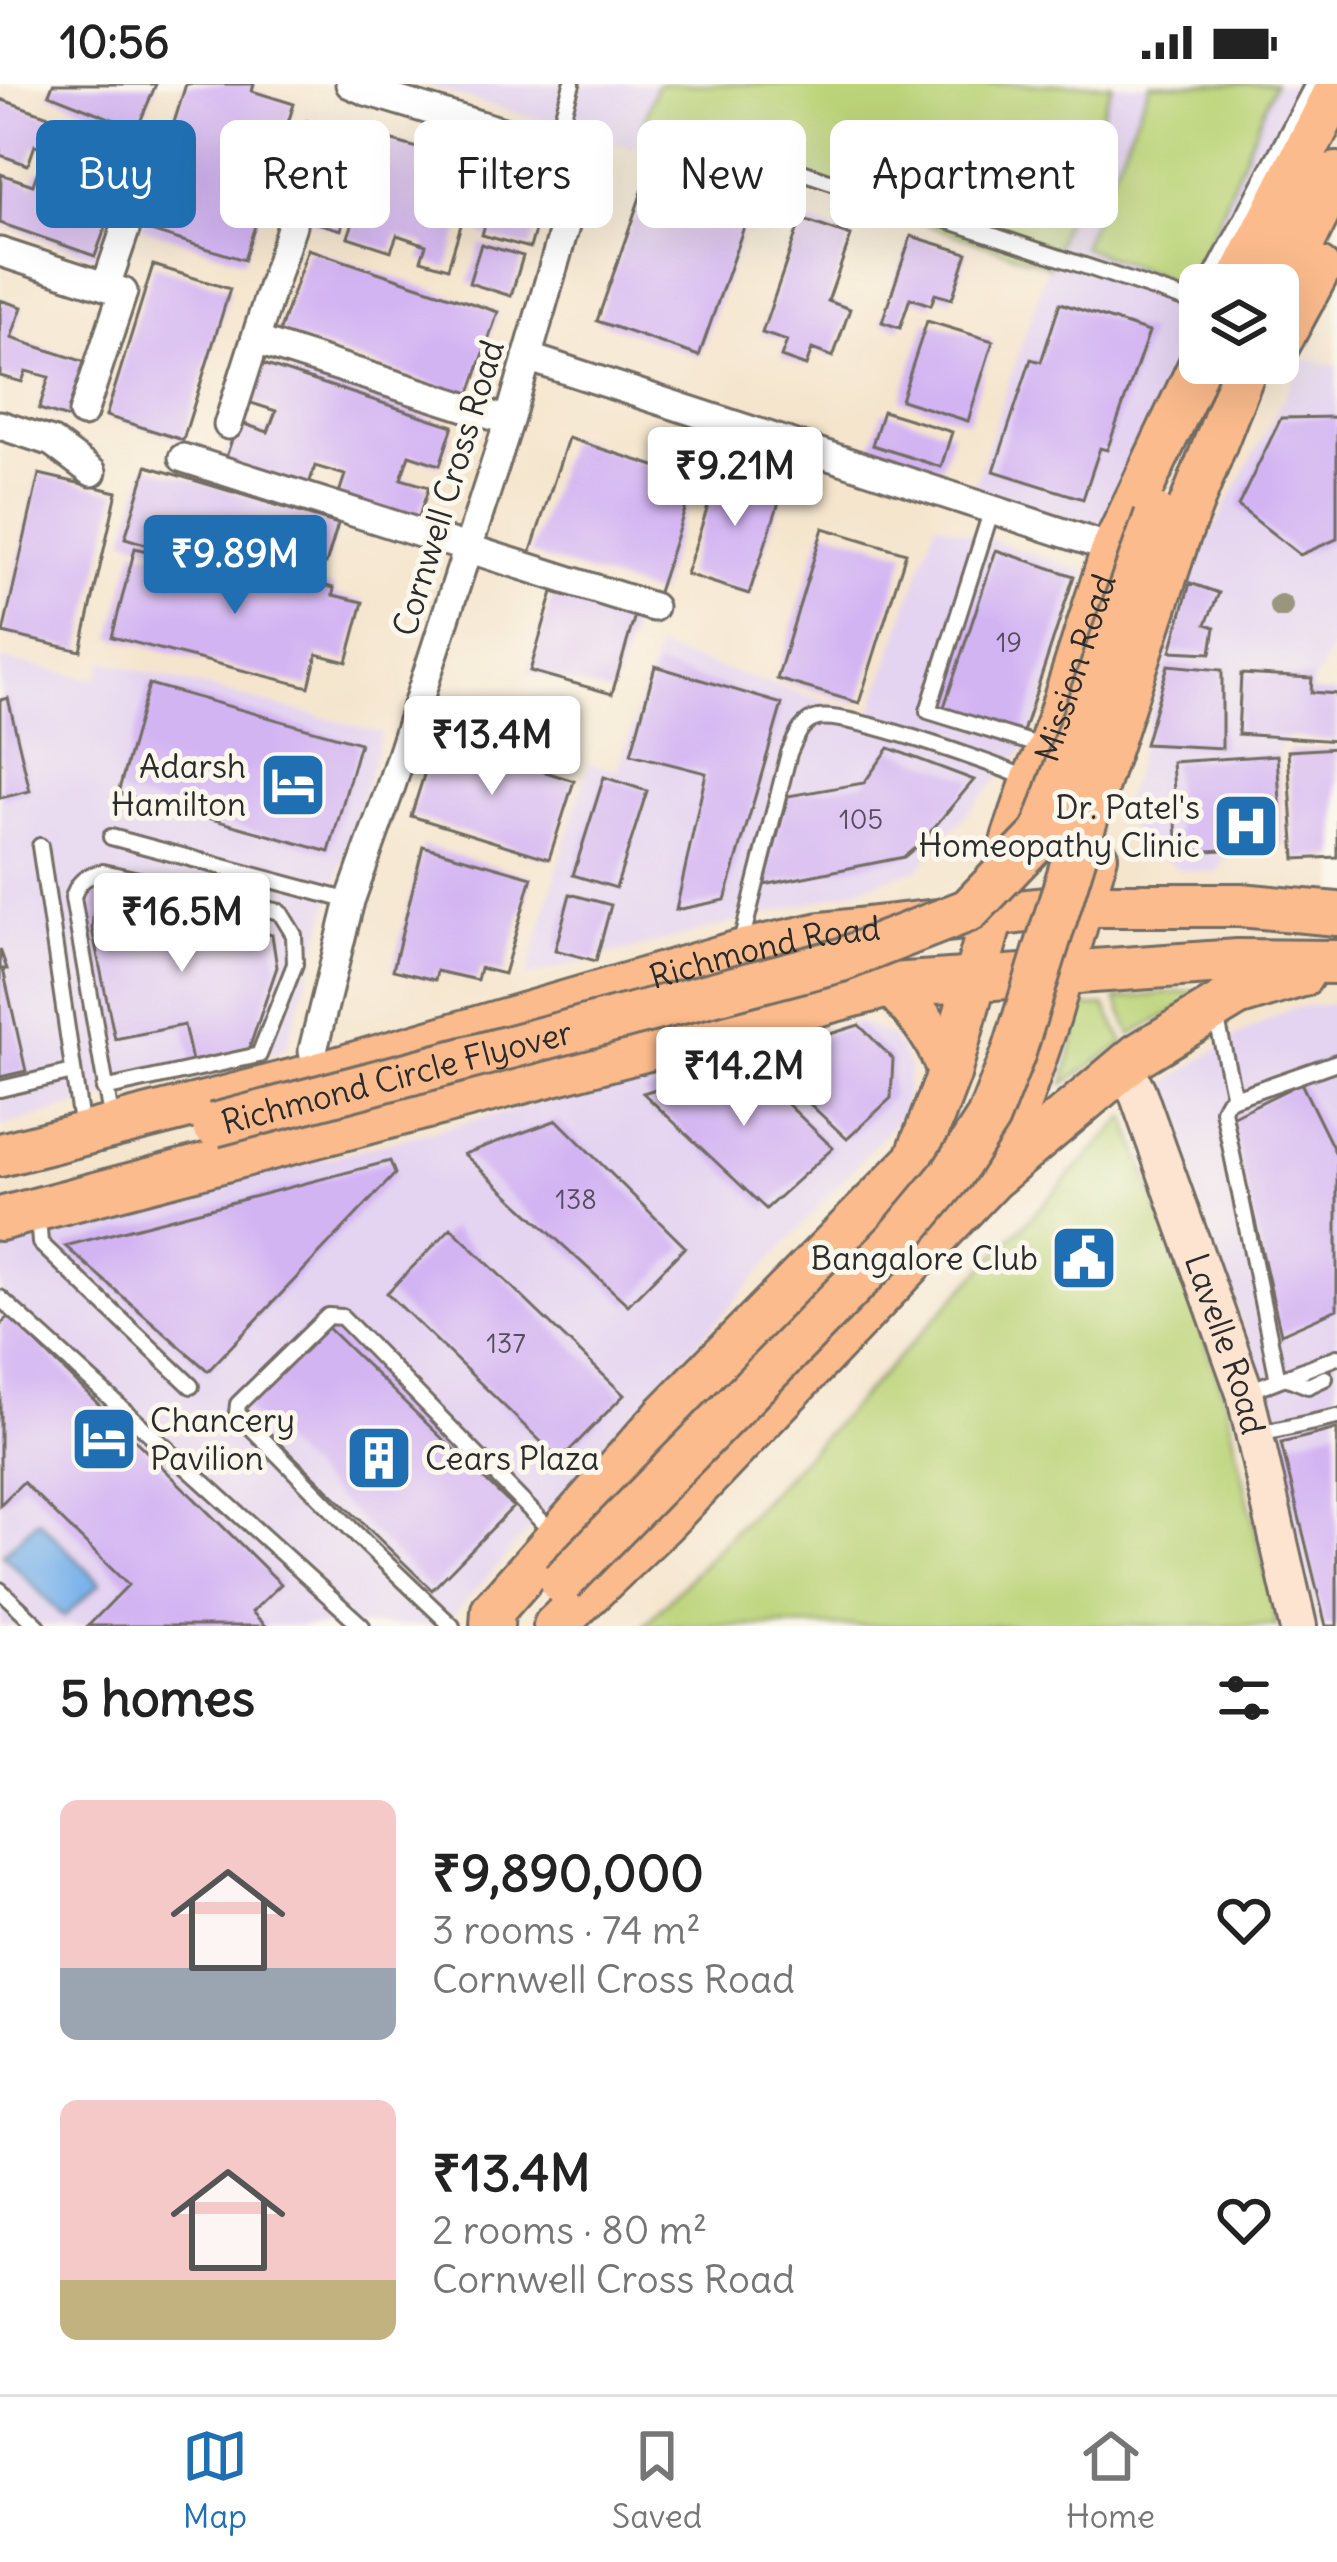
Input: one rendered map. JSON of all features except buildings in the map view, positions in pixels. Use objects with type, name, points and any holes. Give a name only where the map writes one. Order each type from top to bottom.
[{"type":"main road","points":[[1249,264],[1337,89]]},
{"type":"main road","points":[[1261,264],[1337,105]]},
{"type":"main road","points":[[1293,264],[1337,174]]},
{"type":"main road","points":[[1299,306],[1337,236]]},
{"type":"main road","name":"Mission Road","points":[[493,1626],[493,1610],[667,1414],[916,1160],[949,1074],[1014,836],[1114,549],[1191,384]]},
{"type":"main road","name":"Richmond Circle Flyover","points":[[0,1184],[841,960],[969,910],[1042,834],[1156,516],[1210,384]]},
{"type":"main road","points":[[519,1626],[897,1240],[952,1174],[988,1118],[1014,1052],[1178,538],[1239,384]]},
{"type":"main road","points":[[995,1175],[1063,972],[1184,558],[1260,384]]},
{"type":"main road","name":"Richmond Road","points":[[0,1155],[100,1117],[319,1074],[739,952],[821,934],[1081,905],[1240,905],[1337,914]]},
{"type":"main road","name":"Richmond Road","points":[[19,1214],[892,985],[1238,961],[1337,963]]},
{"type":"main road","points":[[555,1626],[663,1523],[995,1175],[1138,1055],[1237,994],[1337,963]]},
{"type":"main road","points":[[892,985],[943,1050],[949,1074]]},
{"type":"street","points":[[350,84],[463,120]]},
{"type":"street","points":[[106,286],[126,228]]},
{"type":"street","points":[[228,425],[291,228]]},
{"type":"street","name":"Cornwell Cross Road","points":[[319,1074],[313,1050],[350,901],[509,421],[564,228]]},
{"type":"street","points":[[0,252],[123,292],[83,413]]},
{"type":"street","points":[[255,340],[509,421]]},
{"type":"street","points":[[527,357],[1114,549]]},
{"type":"street","points":[[0,425],[52,442],[92,472]]},
{"type":"street","points":[[183,458],[653,607]]},
{"type":"street","name":"Lavelle Road","points":[[1124,1068],[1269,1383],[1254,1435],[1298,1626]]},
{"type":"lane","points":[[561,120],[572,84]]},
{"type":"lane","points":[[1218,264],[1313,84]]},
{"type":"lane","points":[[806,173],[1179,297]]},
{"type":"lane","points":[[992,509],[928,711],[1041,765]]},
{"type":"lane","points":[[739,952],[789,752],[799,729],[814,718],[882,729],[1013,772],[1041,765]]},
{"type":"lane","points":[[111,837],[350,901]]},
{"type":"lane","points":[[40,846],[73,1072],[100,1117]]},
{"type":"lane","points":[[103,872],[280,912],[294,935],[295,964],[259,1055],[100,1117],[73,898],[79,884],[103,872]]},
{"type":"lane","points":[[1214,1008],[1234,1098]]},
{"type":"lane","points":[[1269,1383],[1224,1118],[1227,1101],[1337,1062]]},
{"type":"lane","points":[[0,1089],[73,1072]]},
{"type":"lane","points":[[19,1214],[40,1243],[191,1386]]},
{"type":"lane","points":[[0,1300],[362,1626]]},
{"type":"lane","points":[[449,1624],[237,1412],[238,1404],[328,1316],[342,1317],[558,1539]]},
{"type":"lane","points":[[1269,1383],[1337,1357]]},
{"type":"lane","points":[[1269,1383],[1308,1386],[1324,1378]]},
{"type":"lane","points":[[1254,1435],[1337,1417]]},
{"type":"lane","points":[[0,1590],[38,1626]]},
{"type":"shaded area","points":[[420,84],[1324,84],[1230,264],[1179,264],[1179,364],[1099,530],[973,490],[1048,266],[936,228],[1118,228],[1118,120],[830,120],[830,192],[806,184],[806,120],[637,120],[635,149],[613,142],[613,120],[539,120]]},
{"type":"shaded area","points":[[1304,359],[1337,365],[1337,637],[1218,873],[1181,870],[1142,844],[1123,808],[1192,571],[1291,384],[1299,384]]},
{"type":"shaded area","points":[[936,522],[1087,571],[1030,743],[918,869],[817,901],[526,977],[589,763],[618,771],[657,649],[871,715]]},
{"type":"shaded area","points":[[0,659],[97,680],[103,661],[382,733],[286,1049],[0,1127]]},
{"type":"shaded area","points":[[1337,1004],[1337,1626],[1319,1626],[1264,1385],[1158,1089],[1235,1037],[1293,1008]]},
{"type":"shaded area","points":[[856,1021],[892,1037],[910,1068],[902,1114],[444,1626],[0,1626],[0,1243]]},
{"type":"green space","points":[[657,84],[1112,84],[1100,120],[830,120],[830,192],[806,184],[806,120],[645,120]]},
{"type":"green space","points":[[1150,84],[1274,84],[1200,264],[1179,264],[1179,284],[1082,247],[1090,228],[1118,228],[1118,161]]},
{"type":"green space","points":[[937,228],[1062,228],[1049,266]]},
{"type":"green space","points":[[1194,991],[1198,998],[1131,1035],[1116,999]]},
{"type":"green space","points":[[1105,1006],[1124,1043],[1064,1084],[1081,1007]]},
{"type":"green space","name":"Bangalore Club","points":[[1126,1117],[1225,1398],[1277,1626],[644,1626]]},
{"type":"water","points":[[38,1520],[100,1583],[64,1617],[3,1554]]},
{"type":"place","name":"Adarsh Hamilton","points":[[293,785]]},
{"type":"place","name":"Dr. Patel's Homeopathy Clinic","points":[[1246,826]]},
{"type":"place","name":"Bangalore Club","points":[[1084,1258]]},
{"type":"place","name":"Chancery Pavilion","points":[[104,1439]]},
{"type":"place","name":"Cears Plaza","points":[[379,1458]]}]
